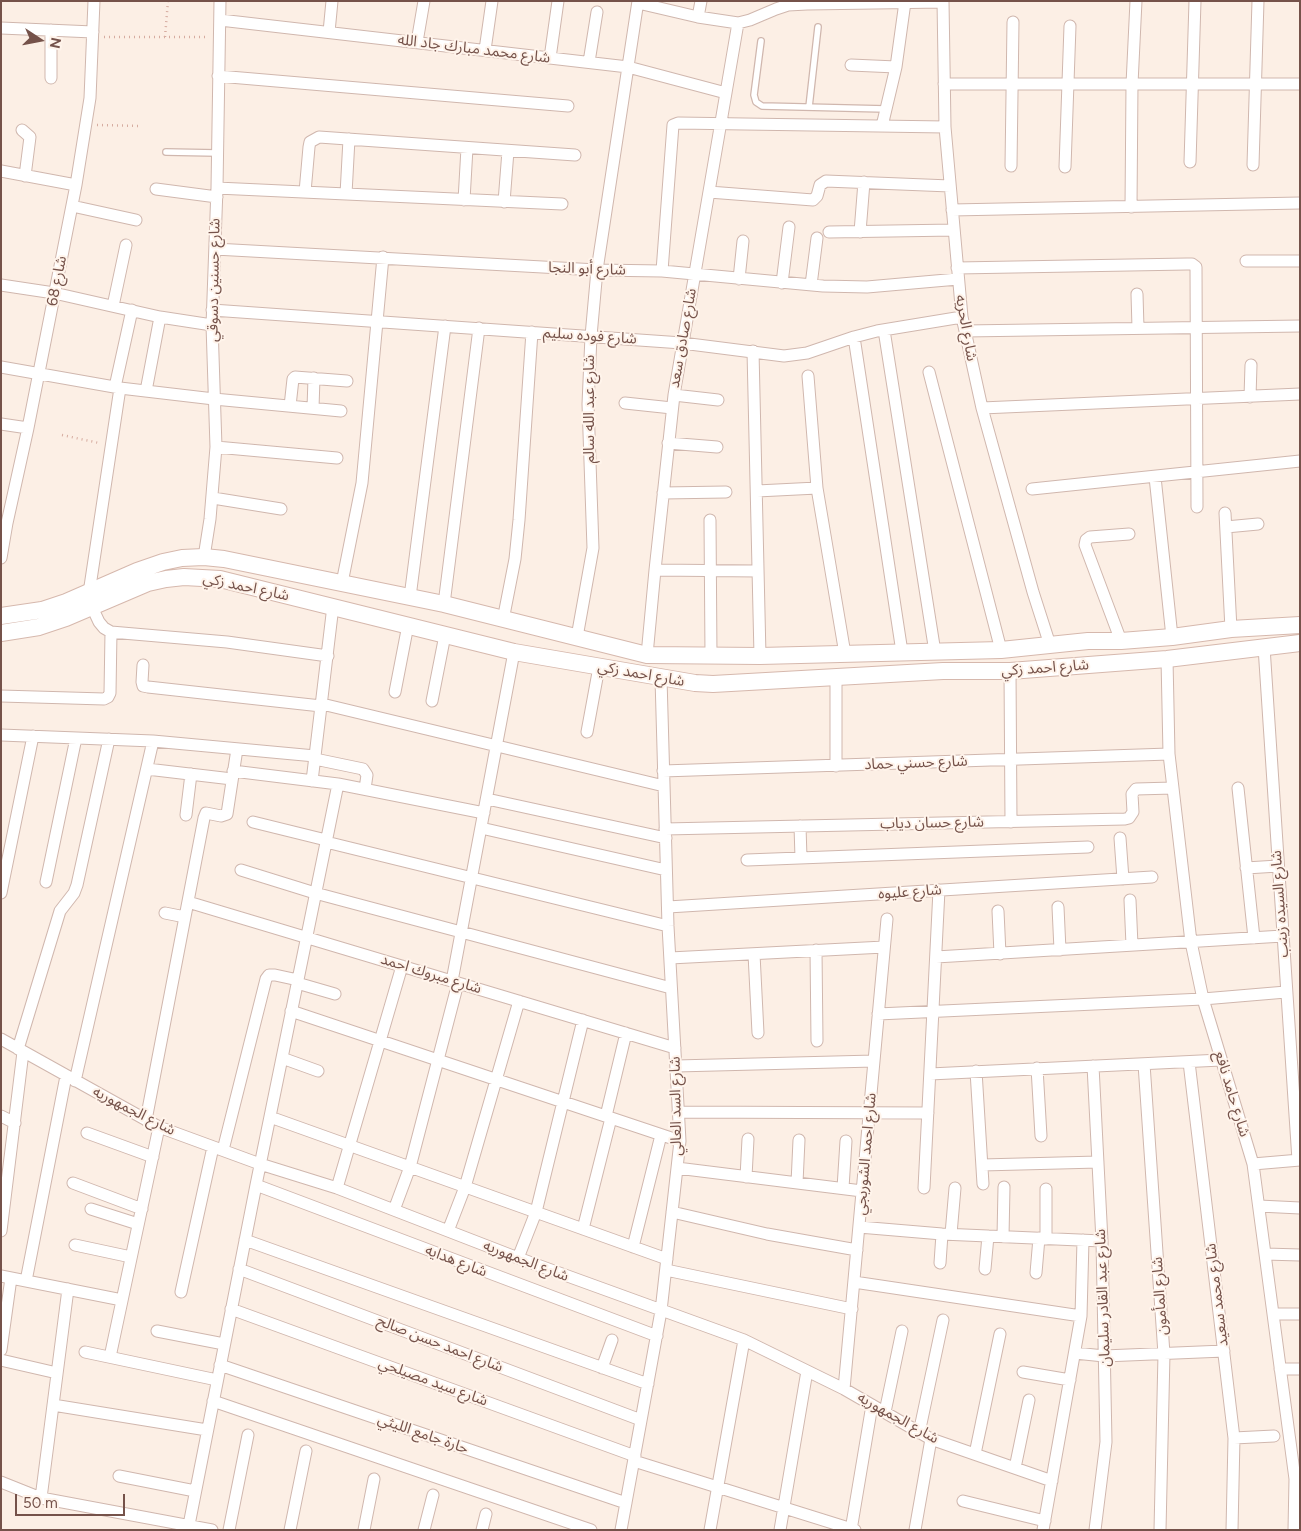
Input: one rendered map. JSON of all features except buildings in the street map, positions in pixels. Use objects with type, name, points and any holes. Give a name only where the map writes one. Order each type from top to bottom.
[{"type":"street","name":"شارع 68","points":[[1,558],[4,522],[28,428],[76,186],[90,98],[94,1]]},
{"type":"street","name":"شارع حسنين دسوقي","points":[[204,557],[213,498],[216,447],[212,310],[217,192],[220,1]]},
{"type":"street","points":[[329,32],[332,1]]},
{"type":"street","points":[[416,42],[424,1]]},
{"type":"street","points":[[485,50],[492,1]]},
{"type":"street","points":[[550,58],[558,1]]},
{"type":"street","points":[[698,17],[702,1]]},
{"type":"street","points":[[1131,206],[1132,84],[1136,1]]},
{"type":"street","points":[[1190,162],[1195,1]]},
{"type":"street","points":[[1253,164],[1258,1]]},
{"type":"street","points":[[638,2],[698,17],[738,23],[750,20],[776,5],[943,2]]},
{"type":"street","name":"شارع عبد الله سالم","points":[[577,637],[593,548],[594,526],[588,422],[591,336],[597,270],[638,2]]},
{"type":"street","points":[[882,126],[896,67],[906,2]]},
{"type":"street","name":"شارع الحريه","points":[[943,2],[945,127],[962,317],[982,408],[1033,592],[1050,645]]},
{"type":"street","points":[[589,62],[597,12]]},
{"type":"street","name":"شارع محمد مبارك جاد الله","points":[[220,20],[628,67],[726,93]]},
{"type":"street","points":[[1011,166],[1013,22]]},
{"type":"street","name":"شارع صادق سعد","points":[[648,655],[654,570],[672,408],[738,23]]},
{"type":"street","points":[[1065,167],[1070,26]]},
{"type":"street","points":[[1,28],[93,34]]},
{"type":"street","points":[[51,30],[51,78]]},
{"type":"street","points":[[851,65],[896,67]]},
{"type":"street","points":[[218,76],[568,106]]},
{"type":"street","points":[[944,84],[1300,84]]},
{"type":"street","points":[[662,271],[673,125],[678,123],[945,127]]},
{"type":"street","points":[[22,130],[30,137],[25,176]]},
{"type":"street","points":[[305,192],[310,142],[319,137],[576,155]]},
{"type":"street","points":[[346,194],[349,139]]},
{"type":"street","points":[[464,200],[468,148]]},
{"type":"street","points":[[504,202],[508,151]]},
{"type":"street","points":[[1,171],[76,186]]},
{"type":"street","points":[[710,192],[813,200],[817,196],[820,185],[826,181],[950,186]]},
{"type":"street","points":[[860,232],[864,182]]},
{"type":"street","points":[[156,189],[217,192],[305,192],[562,204]]},
{"type":"street","points":[[952,210],[1300,203]]},
{"type":"street","points":[[72,206],[136,220]]},
{"type":"street","points":[[782,283],[789,227]]},
{"type":"street","points":[[829,232],[954,230]]},
{"type":"street","points":[[811,285],[817,238]]},
{"type":"street","points":[[739,279],[743,241]]},
{"type":"street","points":[[113,306],[126,245]]},
{"type":"street","name":"شارع أبو النجا","points":[[215,249],[597,270],[662,271],[782,283],[866,287],[958,274],[1192,264],[1196,267],[1196,327]]},
{"type":"street","points":[[342,584],[362,483],[383,257]]},
{"type":"street","points":[[1246,261],[1300,261]]},
{"type":"street","points":[[1,285],[54,293],[160,317],[212,326]]},
{"type":"street","points":[[1138,294],[1138,328]]},
{"type":"street","points":[[132,310],[118,387],[97,597],[104,628],[112,632],[226,642],[328,656]]},
{"type":"street","name":"شارع فوده سليم","points":[[212,310],[682,343],[784,356],[820,349],[854,337],[884,330],[962,317]]},
{"type":"street","points":[[146,391],[160,317]]},
{"type":"street","points":[[410,597],[445,326]]},
{"type":"street","points":[[965,331],[1300,326]]},
{"type":"street","points":[[1196,327],[1197,507]]},
{"type":"street","points":[[444,604],[479,328]]},
{"type":"street","points":[[884,330],[935,652]]},
{"type":"street","points":[[503,620],[515,559],[519,520],[532,332]]},
{"type":"street","points":[[854,337],[902,652]]},
{"type":"street","points":[[753,351],[760,656]]},
{"type":"street","points":[[1250,397],[1251,365]]},
{"type":"street","points":[[1,368],[146,391],[341,411]]},
{"type":"street","points":[[929,372],[1001,650]]},
{"type":"street","points":[[808,376],[817,488],[845,654]]},
{"type":"street","points":[[290,406],[295,377],[347,381]]},
{"type":"street","points":[[313,408],[314,378]]},
{"type":"street","points":[[982,408],[1300,394]]},
{"type":"street","points":[[674,395],[718,400]]},
{"type":"street","points":[[625,403],[672,408]]},
{"type":"street","points":[[1,424],[28,428]]},
{"type":"street","points":[[668,443],[716,446]]},
{"type":"street","points":[[216,447],[337,458]]},
{"type":"street","points":[[1032,490],[1300,460]]},
{"type":"street","points":[[1155,476],[1172,637]]},
{"type":"street","points":[[757,491],[817,488]]},
{"type":"street","points":[[663,493],[726,492]]},
{"type":"street","points":[[213,498],[281,509]]},
{"type":"street","points":[[1225,513],[1231,629]]},
{"type":"street","points":[[710,520],[711,656]]},
{"type":"street","points":[[1226,526],[1258,524]]},
{"type":"street","points":[[1121,641],[1085,545],[1086,540],[1090,537],[1129,534]]},
{"type":"street","name":"شارع احمد زكي","points":[[1,633],[39,627],[66,618],[137,571],[182,558],[204,557],[224,559],[444,604],[648,655],[760,656],[1001,650],[1088,641],[1121,641],[1172,637],[1231,629],[1300,625]]},
{"type":"street","points":[[654,570],[758,571]]},
{"type":"street","name":"شارع احمد زكي","points":[[1,616],[42,610],[66,602],[97,597],[166,578],[202,577],[334,606],[514,652],[661,678],[712,684],[943,671],[1010,671],[1167,659],[1300,643]]},
{"type":"street","points":[[312,781],[334,606]]},
{"type":"street","points":[[395,692],[408,626]]},
{"type":"street","points":[[1,696],[104,699],[108,697],[110,693],[112,632]]},
{"type":"street","points":[[432,701],[445,635]]},
{"type":"street","points":[[1088,641],[1090,665]]},
{"type":"street","name":"شارع السيده زينب","points":[[1264,647],[1282,936],[1299,1160]]},
{"type":"street","points":[[394,1210],[410,1167],[438,1060],[455,982],[462,932],[514,652]]},
{"type":"street","name":"شارع حامد نافع","points":[[1167,659],[1169,754],[1191,942],[1203,999],[1253,1164],[1287,1420],[1297,1479],[1294,1530]]},
{"type":"street","points":[[143,665],[143,686],[321,705],[664,786]]},
{"type":"street","points":[[587,732],[599,667]]},
{"type":"street","points":[[1010,671],[1011,822]]},
{"type":"street","points":[[836,676],[836,766]]},
{"type":"street","name":"شارع السد العالي","points":[[621,1530],[661,1311],[680,1141],[668,926],[661,678]]},
{"type":"street","points":[[1,735],[153,741],[315,757],[363,769],[367,775],[365,789]]},
{"type":"street","points":[[1,892],[33,736]]},
{"type":"street","points":[[46,882],[76,738]]},
{"type":"street","points":[[1,1231],[15,1123],[21,1050],[60,911],[77,885],[109,739]]},
{"type":"street","points":[[26,1281],[70,1079],[153,741]]},
{"type":"street","points":[[146,1120],[204,818],[206,813],[221,816],[227,814],[237,749]]},
{"type":"street","name":"شارع حسني حماد","points":[[663,772],[1169,754]]},
{"type":"street","points":[[146,769],[338,784],[484,813]]},
{"type":"street","points":[[186,815],[191,774]]},
{"type":"street","points":[[188,1528],[338,784]]},
{"type":"street","name":"شارع حسان دياب","points":[[486,799],[665,834],[800,826],[1125,820],[1133,812],[1132,794],[1136,789],[1173,788]]},
{"type":"street","points":[[1238,788],[1254,938]]},
{"type":"street","points":[[253,822],[668,926]]},
{"type":"street","points":[[800,826],[802,858]]},
{"type":"street","points":[[481,828],[666,870]]},
{"type":"street","points":[[1120,838],[1123,878]]},
{"type":"street","points":[[747,860],[1088,847]]},
{"type":"street","points":[[1246,868],[1278,866]]},
{"type":"street","points":[[241,870],[316,893],[672,988]]},
{"type":"street","name":"شارع عليوه","points":[[668,907],[1152,877]]},
{"type":"street","points":[[924,1188],[939,890]]},
{"type":"street","points":[[1130,900],[1132,945]]},
{"type":"street","name":"شارع مبروك احمد","points":[[188,902],[675,1048]]},
{"type":"street","points":[[1058,907],[1060,950]]},
{"type":"street","points":[[998,911],[1000,954]]},
{"type":"street","points":[[165,913],[185,918]]},
{"type":"street","name":"شارع احمد الشوربجي","points":[[844,1388],[887,919]]},
{"type":"street","points":[[936,958],[1282,936]]},
{"type":"street","points":[[670,958],[884,947]]},
{"type":"street","points":[[816,950],[817,1041]]},
{"type":"street","points":[[754,954],[758,1033]]},
{"type":"street","points":[[337,1188],[402,966]]},
{"type":"street","points":[[181,1292],[218,1148],[266,979],[269,974],[335,994]]},
{"type":"street","points":[[878,1014],[1203,999],[1286,992]]},
{"type":"street","points":[[448,1231],[465,1187],[519,1001]]},
{"type":"street","points":[[1288,1008],[1300,1007]]},
{"type":"street","points":[[291,1011],[680,1141]]},
{"type":"street","points":[[518,1258],[536,1212],[583,1020]]},
{"type":"street","points":[[583,1229],[626,1033]]},
{"type":"street","name":"شارع الجمهوريه","points":[[1,1039],[70,1079],[160,1127],[260,1164],[337,1188],[518,1258],[744,1340],[807,1372],[844,1388],[931,1439],[1052,1480]]},
{"type":"street","points":[[282,1058],[318,1071]]},
{"type":"street","points":[[676,1066],[874,1060]]},
{"type":"street","points":[[930,1074],[1221,1060]]},
{"type":"street","name":"شارع محمد سعيد","points":[[1189,1062],[1234,1438],[1232,1530]]},
{"type":"street","name":"شارع المأمون","points":[[1144,1064],[1164,1354],[1160,1530]]},
{"type":"street","name":"شارع عبد القادر سليمان","points":[[1093,1066],[1102,1241],[1106,1442],[1095,1530]]},
{"type":"street","points":[[1037,1068],[1041,1136]]},
{"type":"street","points":[[976,1071],[983,1184]]},
{"type":"street","points":[[678,1112],[928,1113]]},
{"type":"street","points":[[1,1116],[15,1123]]},
{"type":"street","points":[[270,1117],[632,1247],[666,1264],[852,1309]]},
{"type":"street","points":[[110,1357],[160,1127]]},
{"type":"street","points":[[87,1133],[153,1157]]},
{"type":"street","points":[[632,1247],[662,1135]]},
{"type":"street","points":[[746,1177],[748,1140]]},
{"type":"street","points":[[796,1183],[800,1140]]},
{"type":"street","points":[[843,1188],[846,1141]]},
{"type":"street","points":[[1253,1164],[1299,1160]]},
{"type":"street","points":[[982,1165],[1098,1162]]},
{"type":"street","points":[[677,1168],[862,1191]]},
{"type":"street","points":[[73,1183],[142,1209]]},
{"type":"street","name":"شارع هدايه","points":[[256,1185],[657,1336]]},
{"type":"street","points":[[1003,1237],[1004,1187]]},
{"type":"street","points":[[940,1263],[955,1188]]},
{"type":"street","points":[[1036,1273],[1042,1238],[1046,1189]]},
{"type":"street","points":[[1259,1206],[1300,1208]]},
{"type":"street","points":[[91,1209],[138,1224]]},
{"type":"street","points":[[672,1212],[767,1234],[857,1250]]},
{"type":"street","points":[[859,1227],[947,1234],[1102,1241]]},
{"type":"street","points":[[985,1269],[988,1236]]},
{"type":"street","points":[[245,1240],[648,1384]]},
{"type":"street","points":[[963,1501],[1044,1525],[1081,1316],[1083,1240]]},
{"type":"street","points":[[75,1245],[131,1257]]},
{"type":"street","points":[[1265,1254],[1300,1255]]},
{"type":"street","name":"شارع احمد حسن صالح","points":[[239,1269],[641,1420]]},
{"type":"street","points":[[1,1350],[6,1277],[122,1300]]},
{"type":"street","points":[[854,1282],[1081,1316]]},
{"type":"street","points":[[41,1498],[68,1289]]},
{"type":"street","name":"شارع سيد مصيلحي","points":[[231,1309],[634,1459],[718,1488],[853,1529]]},
{"type":"street","points":[[1273,1314],[1300,1314]]},
{"type":"street","points":[[919,1432],[943,1320]]},
{"type":"street","points":[[885,1412],[902,1330]]},
{"type":"street","points":[[157,1331],[224,1344]]},
{"type":"street","points":[[975,1454],[1000,1334]]},
{"type":"street","points":[[602,1368],[612,1340]]},
{"type":"street","points":[[710,1530],[744,1340]]},
{"type":"street","points":[[1075,1354],[1104,1356],[1224,1351]]},
{"type":"street","points":[[85,1352],[217,1380]]},
{"type":"street","points":[[1,1360],[57,1374]]},
{"type":"street","name":"حارة جامع الليثي","points":[[220,1365],[626,1503]]},
{"type":"street","points":[[1280,1369],[1300,1369]]},
{"type":"street","points":[[780,1530],[807,1372]]},
{"type":"street","points":[[1023,1372],[1070,1380]]},
{"type":"street","points":[[1015,1468],[1029,1400]]},
{"type":"street","points":[[213,1401],[591,1530]]},
{"type":"street","points":[[53,1405],[207,1430]]},
{"type":"street","points":[[853,1529],[872,1405]]},
{"type":"street","points":[[1287,1420],[1300,1421]]},
{"type":"street","points":[[229,1530],[248,1435]]},
{"type":"street","points":[[1234,1438],[1274,1436]]},
{"type":"street","points":[[915,1530],[931,1439]]},
{"type":"street","points":[[290,1530],[306,1451]]},
{"type":"street","points":[[119,1476],[195,1491]]},
{"type":"street","points":[[364,1530],[374,1479]]},
{"type":"street","points":[[1,1482],[41,1498],[188,1528],[212,1530]]},
{"type":"street","points":[[424,1530],[433,1494]]},
{"type":"street","points":[[482,1530],[486,1514]]},
{"type":"lane","points":[[809,107],[818,27]]},
{"type":"lane","points":[[761,41],[754,95],[756,102],[762,106],[886,109]]},
{"type":"lane","points":[[166,152],[217,153]]},
{"type":"path","points":[[165,37],[168,1]]},
{"type":"path","points":[[93,34],[219,37]]},
{"type":"path","points":[[86,124],[142,126]]},
{"type":"path","points":[[62,436],[111,445]]}]
